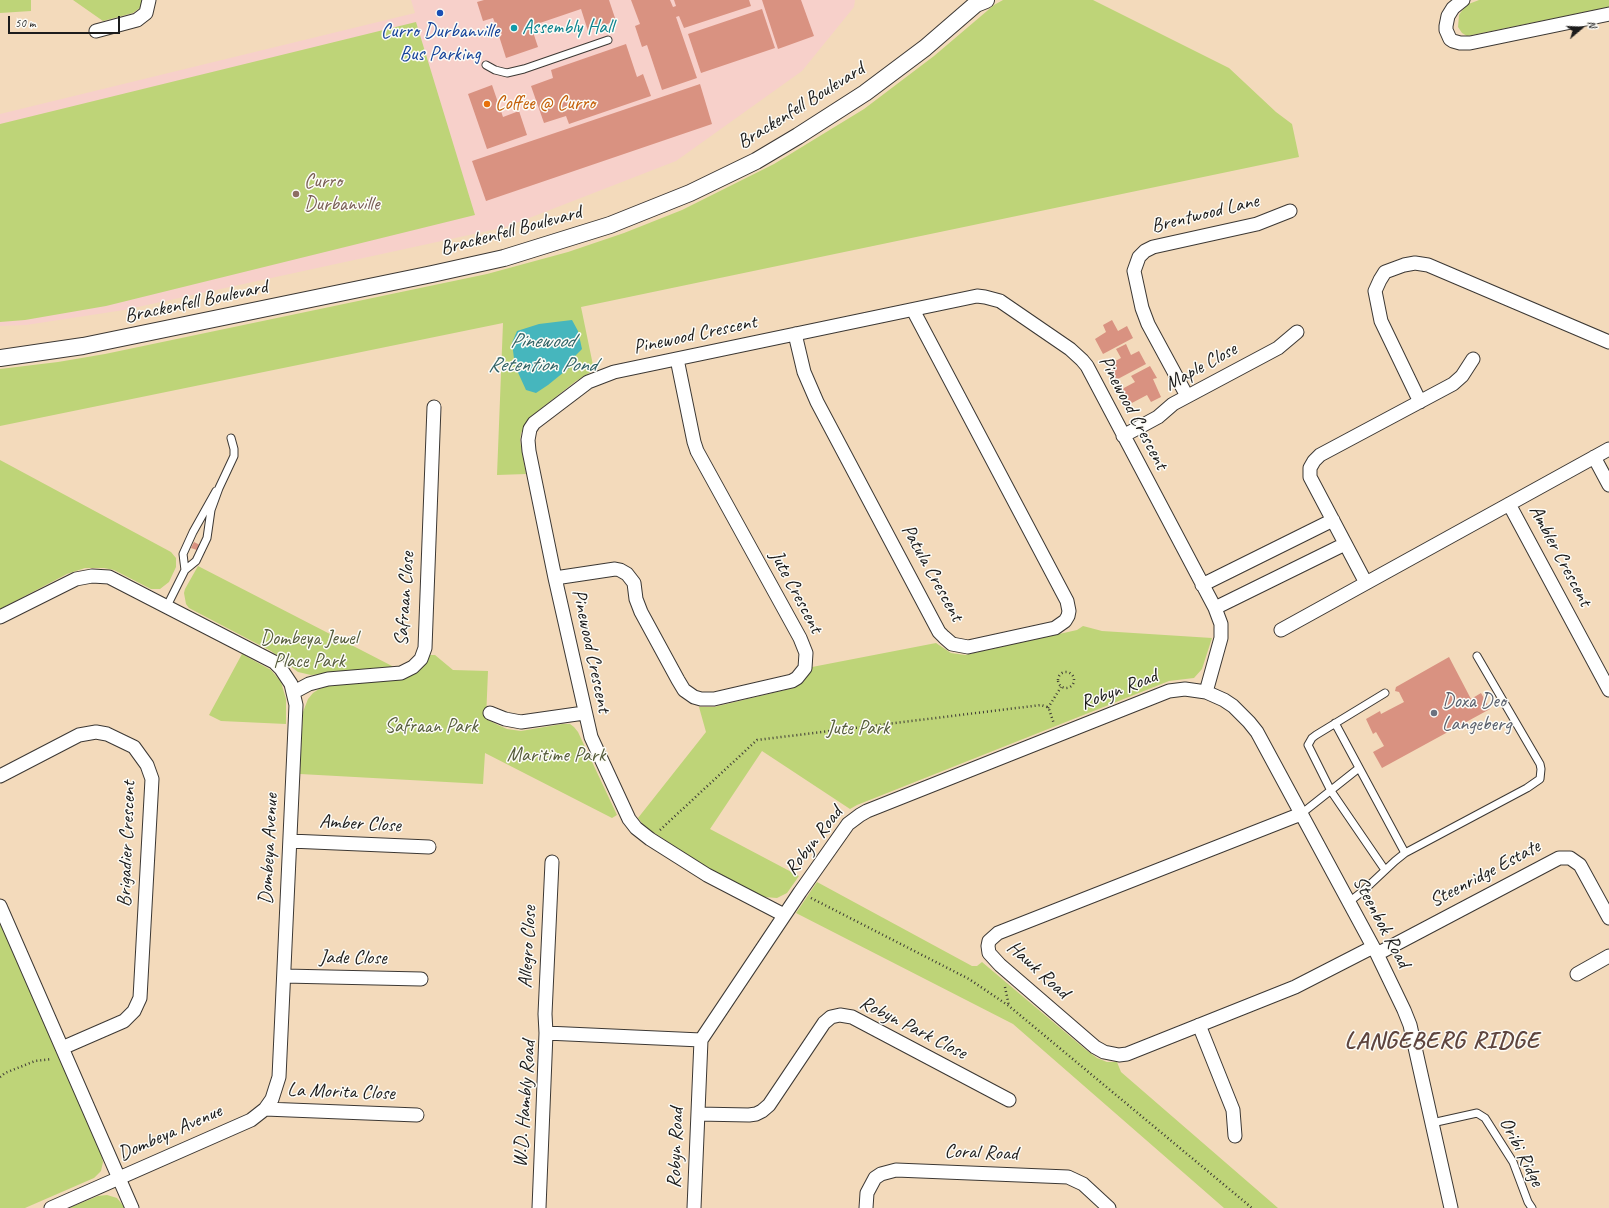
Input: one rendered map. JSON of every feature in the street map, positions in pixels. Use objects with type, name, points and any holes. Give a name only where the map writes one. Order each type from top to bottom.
[{"type":"street","points":[[96,31],[137,20],[146,13],[149,0]]},
{"type":"street","points":[[1463,0],[1453,8],[1448,16],[1446,26],[1450,39],[1460,43],[1470,43],[1609,14]]},
{"type":"street","name":"Brackenfell Boulevard","points":[[0,358],[90,345],[432,274],[504,258],[610,225],[696,190],[756,161],[798,136],[881,81],[925,48],[980,2]]},
{"type":"street","name":"Brentwood Lane","points":[[1187,396],[1148,324],[1142,308],[1134,271],[1139,258],[1145,251],[1153,247],[1257,224],[1290,211]]},
{"type":"street","points":[[1420,402],[1380,321],[1375,291],[1386,272],[1404,265],[1415,263],[1428,265],[1609,342]]},
{"type":"street","name":"Pinewood Crescent","points":[[784,915],[707,875],[650,839],[636,828],[629,819],[593,744],[584,713],[555,578],[528,440],[530,429],[540,418],[581,387],[596,378],[614,372],[977,296],[994,298],[1070,349],[1082,360],[1123,436],[1215,608],[1221,624],[1221,638],[1206,692]]},
{"type":"street","name":"Patula Crescent","points":[[795,334],[804,372],[817,402],[939,632],[952,644],[968,647],[1055,628],[1065,621],[1068,616],[1069,611],[1067,601],[913,310]]},
{"type":"street","name":"Maple Close","points":[[1123,436],[1158,417],[1173,404],[1187,396],[1278,348],[1297,332]]},
{"type":"street","name":"Jute Crescent","points":[[555,578],[615,569],[627,574],[634,583],[636,599],[641,612],[678,680],[684,690],[694,697],[714,699],[792,681],[797,678],[805,668],[806,653],[800,638],[694,442],[677,359]]},
{"type":"street","points":[[1366,583],[1310,478],[1310,468],[1320,455],[1453,384],[1462,376],[1473,359]]},
{"type":"street","name":"Safraan Close","points":[[294,692],[309,684],[328,679],[401,673],[417,664],[423,654],[425,648],[434,407]]},
{"type":"street","points":[[1281,630],[1609,449]]},
{"type":"street","points":[[1594,457],[1609,485]]},
{"type":"street","name":"Ambler Crescent","points":[[1509,504],[1609,690]]},
{"type":"street","points":[[1202,585],[1332,520]]},
{"type":"street","points":[[1215,608],[1345,544]]},
{"type":"street","name":"Dombeya Avenue","points":[[0,617],[76,579],[92,576],[109,577],[274,662],[287,677],[294,692],[296,705],[279,1077],[272,1099],[264,1109],[251,1120],[51,1208]]},
{"type":"street","name":"Robyn Road","points":[[694,1208],[701,1040],[784,915],[848,824],[860,815],[1169,691],[1190,689],[1206,692]]},
{"type":"street","name":"Steenbok Road","points":[[1206,692],[1233,706],[1257,732],[1375,951],[1404,1010],[1410,1025],[1451,1208]]},
{"type":"street","points":[[490,713],[505,719],[521,722],[584,713]]},
{"type":"street","name":"Brigadier Crescent","points":[[0,776],[79,735],[96,732],[107,734],[134,747],[147,765],[152,779],[140,998],[134,1011],[124,1021],[64,1053]]},
{"type":"street","name":"Hawk Road","points":[[1301,814],[998,933],[989,941],[989,953],[1095,1047],[1104,1052],[1119,1055],[1127,1054],[1295,987],[1375,951]]},
{"type":"street","name":"Amber Close","points":[[290,841],[429,847]]},
{"type":"street","name":"Steenridge Estate","points":[[1375,951],[1559,858],[1570,858],[1580,865],[1609,918]]},
{"type":"street","name":"Allegro Close","points":[[546,1033],[545,1014],[552,862]]},
{"type":"street","points":[[0,906],[132,1208]]},
{"type":"street","points":[[1576,974],[1609,956]]},
{"type":"street","name":"Jade Close","points":[[284,976],[421,979]]},
{"type":"street","name":"Robyn Park Close","points":[[698,1114],[749,1115],[762,1111],[769,1105],[824,1024],[831,1017],[840,1015],[852,1017],[1009,1100]]},
{"type":"street","points":[[1199,1025],[1233,1110],[1235,1136]]},
{"type":"street","name":"W.D. Hambly Road","points":[[539,1208],[546,1033],[701,1040]]},
{"type":"street","name":"La Morita Close","points":[[264,1109],[417,1115]]},
{"type":"street","name":"Coral Road","points":[[866,1208],[866,1192],[872,1182],[881,1174],[896,1170],[1068,1177],[1083,1184],[1109,1208]]},
{"type":"lane","points":[[486,65],[495,70],[507,73],[524,69],[608,40]]},
{"type":"lane","points":[[167,606],[185,570],[196,561],[207,538],[211,510],[219,488],[234,456],[234,449],[230,438]]},
{"type":"lane","points":[[185,570],[183,554],[192,532],[212,495],[219,488]]},
{"type":"lane","points":[[1348,902],[1363,891],[1406,853],[1527,788],[1540,779],[1540,764],[1477,656]]},
{"type":"lane","points":[[1385,870],[1331,790],[1308,745],[1312,738],[1386,693]]},
{"type":"lane","points":[[1335,723],[1406,853]]},
{"type":"lane","points":[[1301,814],[1359,768]]},
{"type":"lane","name":"Oribi Ridge","points":[[1432,1123],[1477,1112],[1485,1118],[1513,1162],[1528,1202],[1532,1208]]},
{"type":"path","points":[[1069,672],[1072,675],[1073,683],[1070,687],[1062,687],[1058,684],[1058,676],[1061,673],[1069,672]]},
{"type":"path","points":[[1048,708],[1062,687]]},
{"type":"path","points":[[650,839],[757,740],[1041,706],[1048,708]]},
{"type":"path","points":[[1048,708],[1058,736]]},
{"type":"path","points":[[800,892],[968,979],[1009,1006],[1252,1208]]},
{"type":"path","points":[[0,1077],[5,1073],[35,1061],[64,1053]]},
{"type":"shaded area","name":"Curro Durbanville","points":[[411,0],[855,0],[854,7],[802,71],[676,161],[506,227],[124,310],[26,325],[0,326],[0,114],[415,13]]},
{"type":"green space","points":[[0,0],[31,0],[31,11],[0,13]]},
{"type":"green space","points":[[73,0],[142,0],[141,7],[133,13],[103,21]]},
{"type":"green space","points":[[1003,0],[1093,0],[1229,68],[1276,112],[1292,124],[1299,157],[581,307],[594,370],[576,381],[529,418],[521,433],[520,441],[526,474],[497,475],[503,323],[0,426],[0,369],[58,362],[105,354],[487,274],[568,252],[624,233],[682,210],[774,164],[864,109],[934,56],[994,5]]},
{"type":"green space","points":[[1479,0],[1609,0],[1609,7],[1467,36],[1462,33],[1458,27],[1459,15],[1466,5]]},
{"type":"green space","points":[[416,22],[475,215],[106,306],[25,320],[0,322],[0,124]]},
{"type":"green space","points":[[0,460],[171,552],[176,558],[176,567],[169,582],[160,589],[151,589],[114,570],[104,568],[85,568],[67,574],[0,609]]},
{"type":"green space","name":"Dombeya Jewel Place Park","points":[[198,566],[394,667],[311,675],[298,672],[271,651],[189,608],[186,604],[184,593]]},
{"type":"green space","name":"Jute Park","points":[[1083,626],[1102,631],[1212,638],[1202,669],[1194,678],[1169,681],[850,809],[762,751],[710,829],[799,876],[787,893],[777,898],[764,897],[707,867],[645,827],[638,818],[706,732],[699,707],[714,707],[793,688],[804,681],[812,667],[936,643],[951,653],[965,655],[1077,630]]},
{"type":"green space","points":[[242,654],[271,670],[281,682],[286,699],[286,724],[221,721],[209,715]]},
{"type":"green space","name":"Safraan Park","points":[[430,655],[435,655],[453,670],[488,671],[486,719],[498,725],[507,729],[521,731],[562,724],[570,724],[574,727],[578,732],[617,815],[612,818],[485,753],[483,784],[300,774],[303,712],[308,699],[313,693],[319,689],[331,685],[407,678],[419,671]]},
{"type":"green space","points":[[817,882],[972,966],[977,966],[982,962],[1097,1058],[1107,1062],[1117,1062],[1121,1072],[1278,1208],[1224,1208],[1013,1024],[796,913]]},
{"type":"green space","points":[[0,921],[101,1154],[103,1162],[101,1171],[94,1178],[25,1208],[0,1208]]},
{"type":"green space","points":[[107,1195],[117,1198],[125,1208],[69,1208],[98,1196]]},
{"type":"water","name":"Pinewood Retention Pond","points":[[572,320],[578,331],[582,349],[575,356],[569,368],[548,385],[536,393],[526,390],[515,366],[512,343],[517,331],[539,324]]},
{"type":"building","name":"Assembly Hall","points":[[484,0],[609,0],[616,21],[588,31],[581,9],[531,26],[538,47],[506,58],[499,36],[502,35],[500,30],[498,31],[493,18],[483,21],[477,2]]},
{"type":"building","points":[[631,0],[670,0],[673,7],[676,6],[674,0],[749,0],[751,6],[684,28],[679,16],[676,17],[697,78],[662,90],[647,45],[642,47],[635,26],[640,24]]},
{"type":"building","points":[[762,0],[801,0],[814,36],[778,49]]},
{"type":"building","points":[[762,9],[775,48],[701,73],[688,34]]},
{"type":"building","points":[[626,44],[637,77],[643,74],[651,96],[569,124],[566,116],[544,123],[531,86],[553,78],[551,70]]},
{"type":"building","points":[[700,84],[712,124],[486,201],[472,161]]},
{"type":"building","points":[[492,85],[503,117],[519,111],[527,135],[487,149],[468,94]]},
{"type":"building","points":[[1112,320],[1118,331],[1127,326],[1133,338],[1103,354],[1095,339],[1106,332],[1103,325]]},
{"type":"building","points":[[1126,344],[1131,355],[1139,351],[1146,364],[1116,380],[1108,365],[1121,358],[1116,349]]},
{"type":"building","points":[[1150,366],[1157,378],[1153,379],[1161,397],[1151,402],[1147,395],[1130,404],[1122,389],[1135,382],[1131,376]]},
{"type":"building","points":[[194,542],[200,545],[197,550],[191,548]]},
{"type":"building","name":"Doxa Deo Langeberg","points":[[1449,657],[1471,699],[1481,693],[1490,709],[1382,768],[1373,752],[1384,746],[1376,732],[1373,734],[1366,719],[1380,711],[1381,714],[1404,702],[1399,692],[1395,691],[1396,687]]},
{"type":"place","name":"Curro Durbanville Bus Parking","points":[[440,13]]},
{"type":"place","name":"Assembly Hall","points":[[514,28]]},
{"type":"place","name":"Coffee @ Curro","points":[[487,104]]},
{"type":"place","name":"Curro Durbanville","points":[[296,194]]},
{"type":"place","name":"Doxa Deo Langeberg","points":[[1434,713]]},
{"type":"district","name":"LANGEBERG RIDGE","points":[[1442,1042]]},
{"type":"park label","name":"Maritime Park","points":[[556,756]]}]
